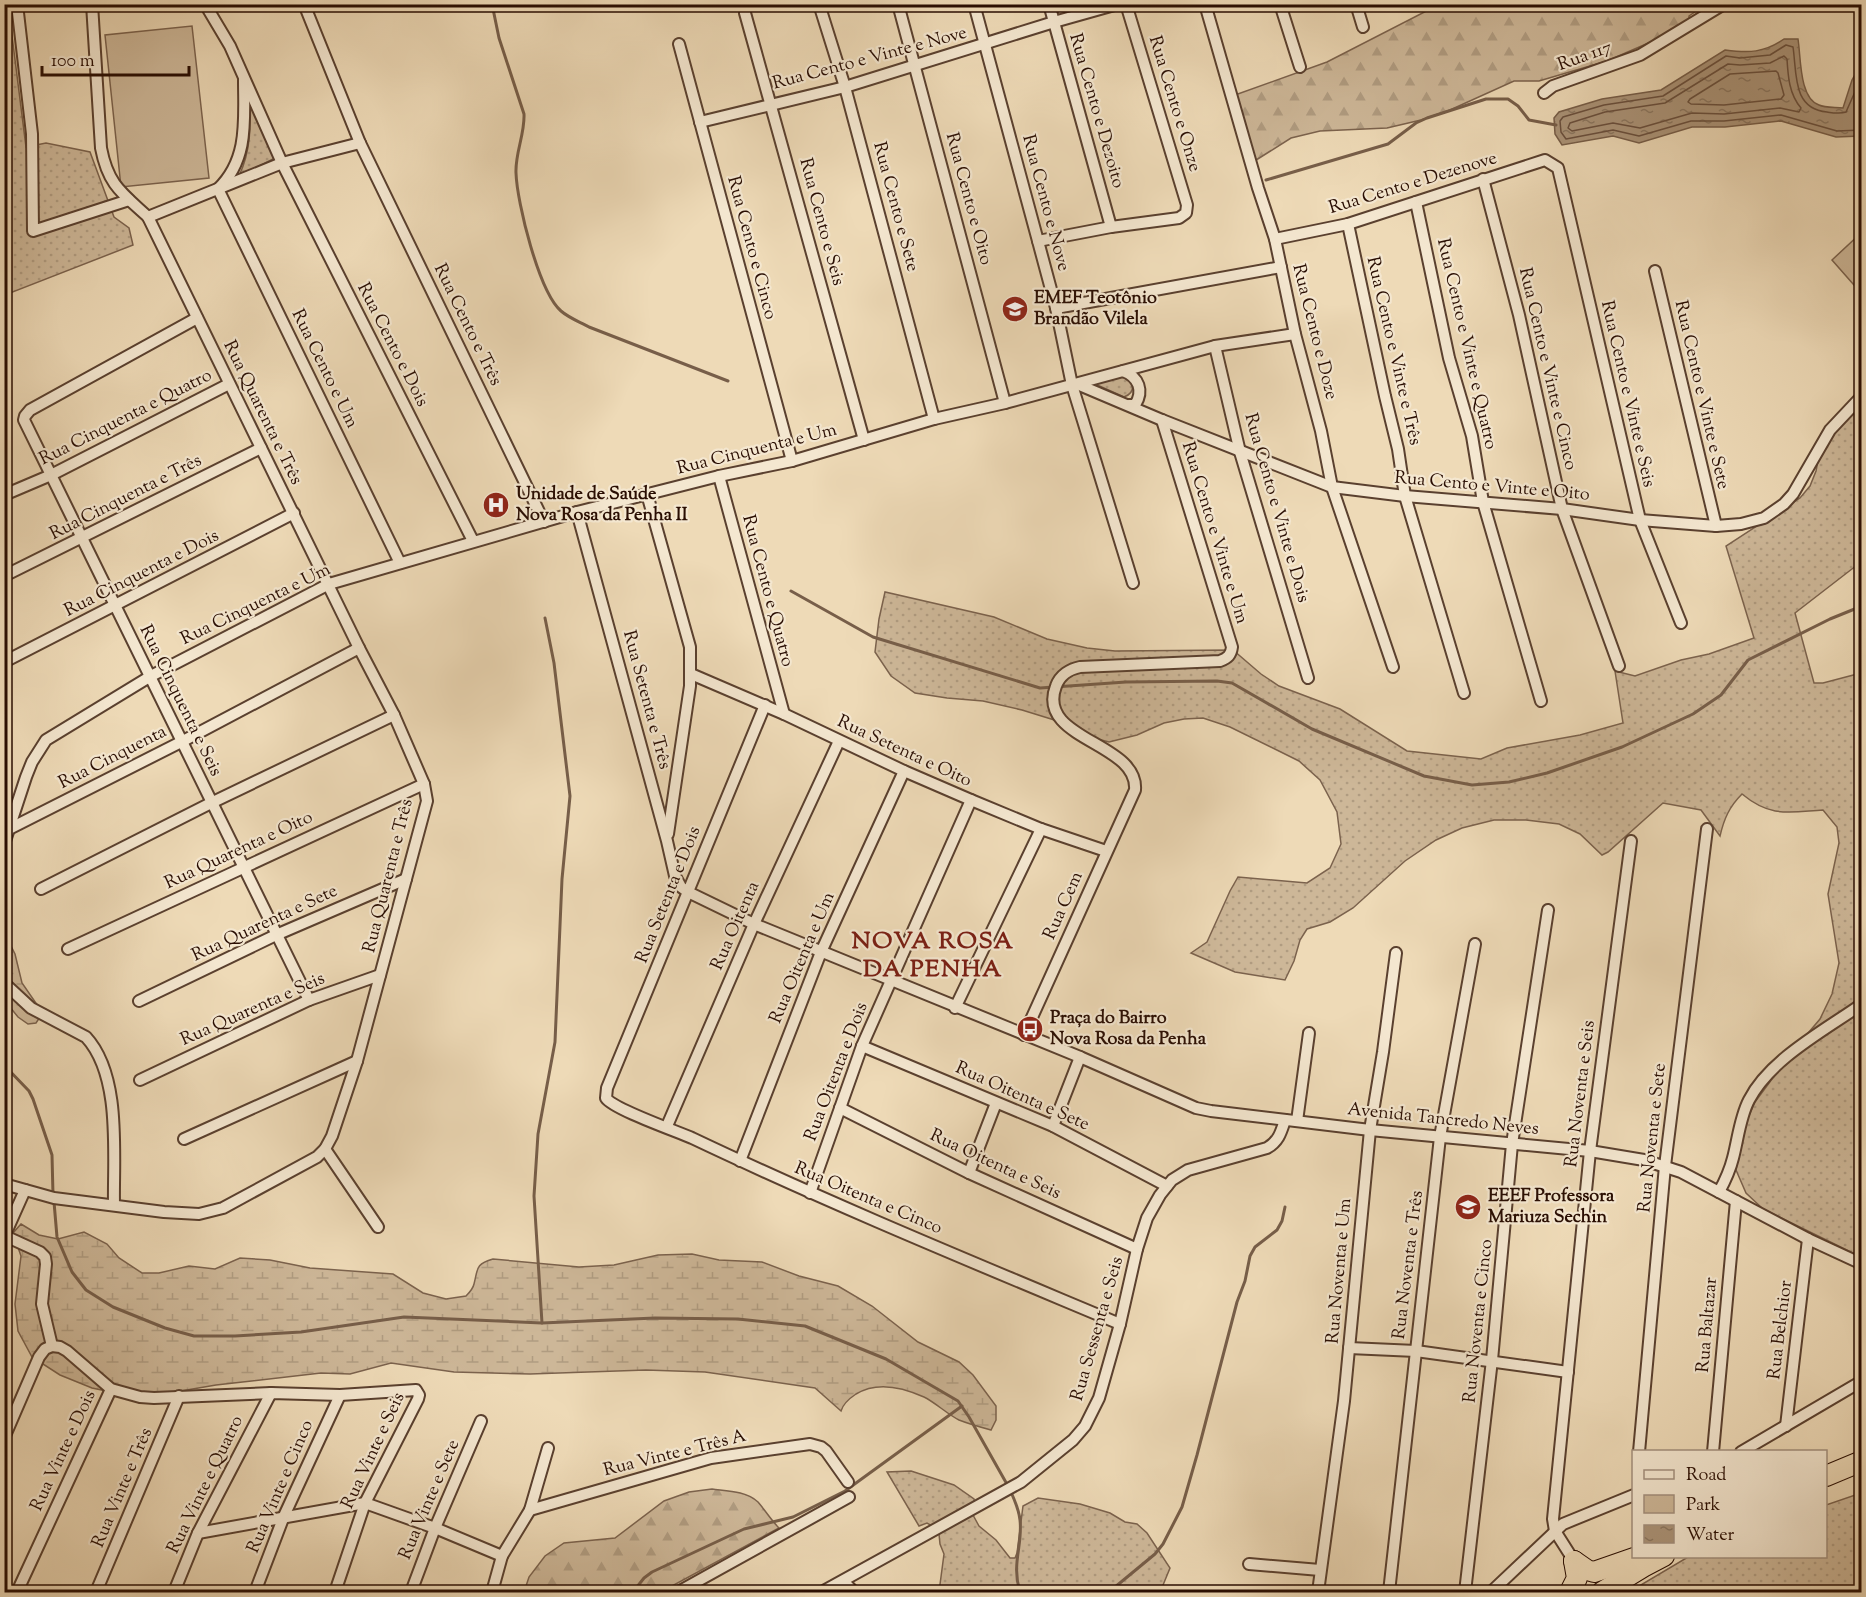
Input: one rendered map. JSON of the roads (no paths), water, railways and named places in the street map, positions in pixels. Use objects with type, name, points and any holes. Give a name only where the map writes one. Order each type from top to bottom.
[{"type":"highway","points":[[1827,1476],[1862,1461]]},
{"type":"highway","points":[[1827,1489],[1862,1474]]},
{"type":"highway","points":[[1574,1561],[1594,1572],[1638,1558]]},
{"type":"highway","points":[[1586,1593],[1639,1558]]},
{"type":"highway","points":[[1602,1593],[1662,1558]]},
{"type":"highway","points":[[1570,1593],[1577,1578],[1574,1561]]},
{"type":"street","points":[[17,4],[32,134],[33,231],[129,200]]},
{"type":"street","points":[[92,4],[101,148],[105,167],[112,182],[148,217],[282,163],[360,143]]},
{"type":"street","name":"Rua Cento e Dois","points":[[206,4],[230,46],[282,163],[473,541]]},
{"type":"street","name":"Rua Cento e Três","points":[[304,4],[360,143],[544,522]]},
{"type":"street","name":"Rua Cento e Sete","points":[[819,4],[846,87],[934,419]]},
{"type":"street","name":"Rua Cento e Oito","points":[[898,4],[1005,403]]},
{"type":"street","name":"Rua Cento e Nove","points":[[974,4],[1075,384],[1133,583]]},
{"type":"street","name":"Rua Cento e Dezoito","points":[[1049,4],[1111,227]]},
{"type":"street","name":"Rua Cento e Vinte e Nove","points":[[700,122],[846,87],[1118,4]]},
{"type":"street","name":"Rua Cento e Onze","points":[[1111,227],[1179,218],[1186,213],[1187,205],[1126,4]]},
{"type":"street","name":"Rua Cento e Doze","points":[[1204,4],[1275,239],[1295,334],[1321,431],[1332,487],[1392,667]]},
{"type":"street","points":[[1280,4],[1300,67]]},
{"type":"street","points":[[1356,4],[1363,27]]},
{"type":"street","name":"Rua 117","points":[[1544,93],[1553,86],[1640,55],[1724,4]]},
{"type":"street","name":"Rua Cento e Seis","points":[[746,13],[864,440]]},
{"type":"street","name":"Rua Cento e Cinco","points":[[679,44],[792,461]]},
{"type":"street","points":[[218,189],[232,174],[239,159],[244,123],[244,76]]},
{"type":"street","name":"Rua Cento e Dezenove","points":[[1275,239],[1348,224],[1545,160],[1558,168]]},
{"type":"street","name":"Rua Cento e Vinte e Seis","points":[[1558,168],[1640,520],[1680,623]]},
{"type":"street","name":"Rua Cento e Vinte e Cinco","points":[[1483,179],[1521,325],[1563,508],[1619,666]]},
{"type":"street","name":"Rua Cento e Um","points":[[218,189],[400,563]]},
{"type":"street","name":"Rua Cento e Vinte e Quatro","points":[[1416,202],[1449,358],[1472,436],[1483,502],[1541,701]]},
{"type":"street","name":"Rua Quarenta e Três","points":[[4,1184],[54,1198],[183,1214],[211,1212],[223,1208],[308,1163],[325,1149],[338,1122],[357,1062],[426,809],[427,794],[424,783],[394,715],[148,217]]},
{"type":"street","name":"Rua Cento e Vinte e Três","points":[[1348,224],[1398,449],[1405,496],[1464,693]]},
{"type":"street","points":[[1038,241],[1111,227]]},
{"type":"street","points":[[1056,308],[1281,267]]},
{"type":"street","name":"Rua Cento e Vinte e Sete","points":[[1655,271],[1716,526]]},
{"type":"street","name":"Rua Cinquenta e Seis","points":[[197,318],[30,410],[25,416],[25,424],[309,1000]]},
{"type":"street","name":"Rua Cinquenta e Um","points":[[4,844],[32,762],[46,740],[151,676],[329,584],[577,512],[719,476],[792,461],[934,419],[1005,403],[1215,346],[1295,334]]},
{"type":"street","name":"Rua Cento e Vinte e Dois","points":[[1215,346],[1240,452],[1308,678]]},
{"type":"street","points":[[1123,371],[1134,377],[1140,388],[1135,405],[1129,405]]},
{"type":"street","name":"Rua Cinquenta e Quatro","points":[[4,495],[51,475],[229,384]]},
{"type":"street","name":"Rua Cento e Vinte e Oito","points":[[1075,384],[1332,487],[1405,496],[1563,508],[1640,520],[1716,526],[1741,524],[1764,518],[1784,504],[1793,494],[1830,430],[1862,396]]},
{"type":"street","name":"Rua Cento e Vinte e Um","points":[[1135,790],[1136,781],[1128,766],[1070,728],[1058,716],[1053,695],[1057,684],[1072,669],[1080,667],[1220,661],[1230,656],[1232,647],[1162,420]]},
{"type":"street","name":"Rua Cinquenta e Três","points":[[4,576],[261,448]]},
{"type":"street","name":"Rua Cento e Quatro","points":[[719,476],[784,714]]},
{"type":"street","points":[[647,494],[690,647],[691,674],[667,841]]},
{"type":"street","name":"Rua Setenta e Três","points":[[577,512],[675,876],[681,887],[688,892]]},
{"type":"street","name":"Rua Cinquenta e Dois","points":[[4,662],[294,513]]},
{"type":"street","name":"Rua Cinquenta","points":[[9,829],[359,648]]},
{"type":"street","name":"Rua Setenta e Oito","points":[[691,674],[765,705],[904,771],[1041,830],[1106,851]]},
{"type":"street","name":"Rua Setenta e Dois","points":[[606,1098],[607,1088],[765,705]]},
{"type":"street","points":[[41,889],[394,715]]},
{"type":"street","name":"Rua Oitenta","points":[[667,1126],[754,924],[839,741]]},
{"type":"street","name":"Rua Oitenta e Um","points":[[740,1161],[821,952],[904,771]]},
{"type":"street","name":"Rua Quarenta e Oito","points":[[68,949],[424,783]]},
{"type":"street","name":"Rua Cem","points":[[1024,1035],[1135,790]]},
{"type":"street","name":"Rua Oitenta e Dois","points":[[810,1193],[862,1046],[971,800]]},
{"type":"street","points":[[955,1008],[1041,830]]},
{"type":"street","name":"Rua Noventa e Sete","points":[[1639,1450],[1665,1166],[1707,830]]},
{"type":"street","name":"Rua Noventa e Seis","points":[[1555,1531],[1553,1519],[1590,1151],[1631,841]]},
{"type":"street","name":"Rua Quarenta e Sete","points":[[139,1001],[276,935],[406,879]]},
{"type":"street","name":"Avenida Tancredo Neves","points":[[688,892],[754,924],[891,979],[955,1008],[1080,1057],[1196,1108],[1370,1130],[1590,1151],[1644,1160],[1665,1166],[1862,1264]]},
{"type":"street","name":"Rua Noventa e Cinco","points":[[1464,1593],[1492,1360],[1512,1144],[1548,910]]},
{"type":"street","name":"Rua Noventa e Três","points":[[1389,1593],[1440,1137],[1475,944]]},
{"type":"street","name":"Rua Noventa e Um","points":[[1318,1593],[1349,1348],[1370,1130],[1396,953]]},
{"type":"street","name":"Rua Quarenta e Seis","points":[[141,1080],[309,1000],[380,975]]},
{"type":"street","points":[[4,983],[31,1008],[86,1037],[101,1062],[112,1117],[114,1205]]},
{"type":"street","points":[[1719,1192],[1730,1169],[1743,1115],[1758,1086],[1787,1057],[1862,1004]]},
{"type":"street","points":[[1297,1121],[1309,1033]]},
{"type":"street","name":"Rua Oitenta e Sete","points":[[862,1046],[1053,1126],[1167,1186]]},
{"type":"street","points":[[1053,1126],[1080,1057]]},
{"type":"street","points":[[184,1139],[357,1062]]},
{"type":"street","name":"Rua Oitenta e Cinco","points":[[606,1098],[615,1106],[667,1126],[810,1193],[1120,1324]]},
{"type":"street","points":[[969,1173],[996,1103]]},
{"type":"street","name":"Rua Oitenta e Seis","points":[[840,1108],[969,1173],[1137,1249]]},
{"type":"street","name":"Rua Sessenta e Seis","points":[[822,1593],[1021,1482],[1073,1440],[1085,1426],[1099,1398],[1120,1324],[1137,1249],[1147,1218],[1167,1186],[1188,1170],[1267,1148],[1280,1137],[1285,1120]]},
{"type":"street","points":[[325,1149],[378,1227]]},
{"type":"street","points":[[25,1190],[5,1237],[45,1257],[41,1296],[51,1346]]},
{"type":"street","name":"Rua Baltazar","points":[[1713,1450],[1736,1201]]},
{"type":"street","name":"Rua Belchior","points":[[1786,1426],[1808,1239]]},
{"type":"street","points":[[4,1438],[39,1357],[45,1349],[51,1346],[67,1351],[111,1389],[140,1397],[271,1393],[340,1395]]},
{"type":"street","points":[[1349,1348],[1416,1351],[1568,1372]]},
{"type":"street","points":[[1744,1450],[1862,1381]]},
{"type":"street","name":"Rua Vinte e Dois","points":[[17,1593],[111,1389]]},
{"type":"street","name":"Rua Vinte e Seis","points":[[335,1593],[365,1503],[419,1393],[413,1389],[340,1395]]},
{"type":"street","name":"Rua Vinte e Quatro","points":[[174,1593],[198,1533],[271,1393]]},
{"type":"street","name":"Rua Vinte e Cinco","points":[[255,1593],[284,1516],[340,1395]]},
{"type":"street","name":"Rua Vinte e Três","points":[[96,1593],[179,1396]]},
{"type":"street","name":"Rua Vinte e Sete","points":[[411,1593],[435,1528],[481,1421]]},
{"type":"street","name":"Rua Vinte e Três A","points":[[530,1510],[711,1458],[810,1444],[826,1451],[848,1482]]},
{"type":"street","points":[[492,1593],[502,1556],[530,1510],[548,1448]]},
{"type":"street","points":[[1491,1593],[1555,1531],[1571,1520],[1632,1496]]},
{"type":"street","points":[[678,1593],[849,1497]]},
{"type":"street","points":[[198,1533],[365,1503],[435,1528],[502,1556]]},
{"type":"street","points":[[1555,1531],[1574,1561]]},
{"type":"street","points":[[1249,1564],[1320,1570]]},
{"type":"street","points":[[844,1582],[854,1593]]},
{"type":"water","points":[[1784,39],[1798,39],[1804,86],[1812,101],[1821,106],[1843,108],[1852,80],[1861,64],[1861,136],[1836,137],[1781,121],[1725,127],[1692,127],[1639,143],[1613,136],[1562,145],[1555,134],[1554,118],[1559,112],[1602,99],[1661,90],[1725,50],[1756,51],[1770,47]]},
{"type":"waterway","points":[[492,4],[499,38],[524,114],[516,166],[520,205],[537,267],[553,301],[561,311],[589,327],[728,381]]},
{"type":"waterway","points":[[1266,180],[1388,144],[1416,123],[1486,99],[1508,99],[1518,106],[1529,120],[1556,125]]},
{"type":"waterway","points":[[791,591],[873,637],[1040,688],[1126,682],[1217,681],[1232,683],[1312,729],[1424,776],[1472,785],[1509,782],[1547,773],[1622,747],[1693,714],[1721,695],[1748,660],[1830,619],[1862,606]]},
{"type":"waterway","points":[[542,1323],[534,1196],[538,1134],[555,1042],[562,879],[570,796],[554,663],[545,618]]},
{"type":"waterway","points":[[4,1065],[29,1091],[33,1099],[52,1155],[53,1195]]},
{"type":"waterway","points":[[54,1202],[57,1237],[72,1272],[86,1290],[113,1307],[165,1328],[194,1336],[301,1332],[404,1317],[542,1323],[655,1318],[738,1319],[805,1326],[886,1359],[958,1401],[1008,1486]]},
{"type":"waterway","points":[[1109,1592],[1155,1554],[1163,1544],[1182,1507],[1250,1256],[1255,1247],[1277,1230],[1285,1207]]},
{"type":"waterway","points":[[633,1592],[652,1572],[744,1529],[793,1517],[845,1491],[962,1406]]},
{"type":"waterway","points":[[1011,1492],[1020,1520],[1017,1564],[1020,1592]]},
{"type":"place","name":"EMEF Teotônio Brandão Vilela","points":[[1015,309]]},
{"type":"place","name":"Unidade de Saúde Nova Rosa da Penha II","points":[[496,505]]},
{"type":"place","name":"Praça do Bairro Nova Rosa da Penha","points":[[1030,1029]]},
{"type":"place","name":"EEEF Professora Mariuza Sechin","points":[[1468,1207]]},
{"type":"district","name":"NOVA ROSA DA PENHA","points":[[933,956]]}]
